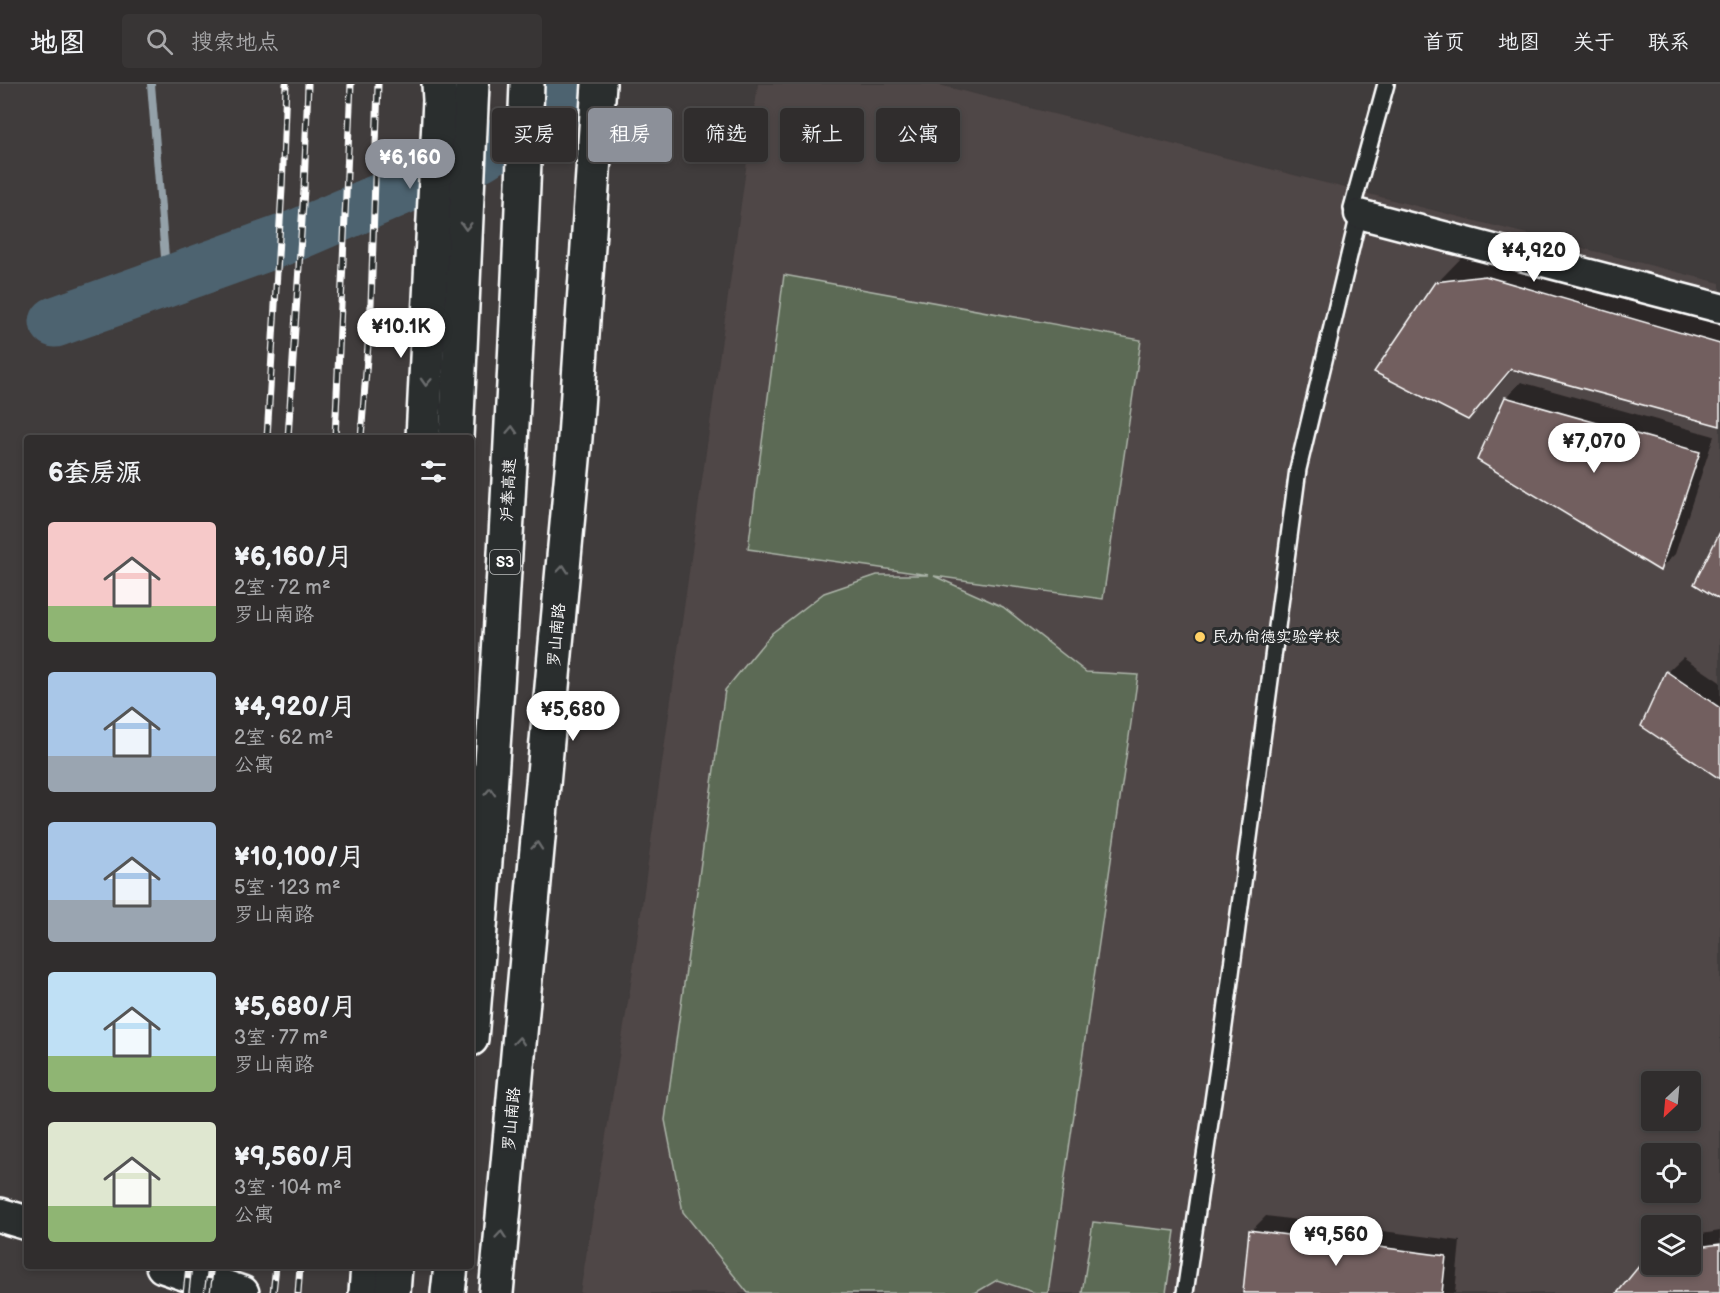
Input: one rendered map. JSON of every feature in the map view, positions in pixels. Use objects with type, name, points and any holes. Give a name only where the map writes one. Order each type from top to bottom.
[{"type":"main road","name":"沪奉高速","points":[[474,1003],[498,666],[527,84]]},
{"type":"main road","points":[[519,277],[549,84]]},
{"type":"main road","name":"罗山南路","points":[[496,1293],[575,438],[598,84]]},
{"type":"main road","points":[[456,435],[471,88]]},
{"type":"main road","points":[[423,435],[439,92]]},
{"type":"main road","points":[[0,1215],[24,1222]]},
{"type":"main road","points":[[172,1269],[243,1293]]},
{"type":"main road","points":[[366,1293],[368,1269]]},
{"type":"main road","points":[[393,1293],[395,1269]]},
{"type":"main road","points":[[448,1293],[451,1269]]},
{"type":"street","points":[[1359,214],[1720,308]]},
{"type":"lane","points":[[1185,1293],[1226,1014],[1298,469],[1359,214],[1352,208],[1386,84]]},
{"type":"shaded area","name":"民办尚徳实验学校","points":[[758,84],[935,84],[1720,283],[1720,1293],[580,1293],[630,990],[747,162],[768,162],[768,108],[755,108]]},
{"type":"green space","points":[[784,275],[1141,340],[1103,599],[934,576],[1003,607],[1086,672],[1138,675],[1048,1293],[1036,1293],[997,1280],[975,1293],[748,1293],[683,1212],[665,1120],[725,690],[772,633],[824,593],[877,575],[929,575],[748,549]]},
{"type":"green space","points":[[1093,1222],[1175,1231],[1166,1293],[1082,1293]]},
{"type":"building","points":[[1485,276],[1720,344],[1720,426],[1511,369],[1468,420],[1374,372],[1435,282]]},
{"type":"building","points":[[1505,397],[1700,452],[1660,571],[1477,460]]},
{"type":"building","points":[[1720,532],[1720,600],[1694,584]]},
{"type":"building","points":[[1666,671],[1720,708],[1720,779],[1641,726]]},
{"type":"building","points":[[1249,1230],[1446,1256],[1442,1293],[1243,1293]]},
{"type":"building","points":[[1720,1244],[1720,1293],[1617,1293],[1641,1264],[1641,1275],[1701,1275],[1701,1247]]},
{"type":"waterway","points":[[151,84],[167,282]]},
{"type":"waterway","points":[[55,322],[294,236],[480,156],[591,84]]},
{"type":"railway","points":[[267,435],[286,84]]},
{"type":"railway","points":[[288,435],[304,189],[308,84]]},
{"type":"railway","points":[[335,435],[351,84]]},
{"type":"railway","points":[[361,435],[371,305],[378,84]]},
{"type":"railway","points":[[186,1293],[189,1269]]},
{"type":"railway","points":[[207,1293],[211,1269]]},
{"type":"railway","points":[[273,1293],[276,1269]]},
{"type":"railway","points":[[298,1293],[300,1269]]},
{"type":"place","name":"民办尚徳实验学校","points":[[1200,637]]}]
